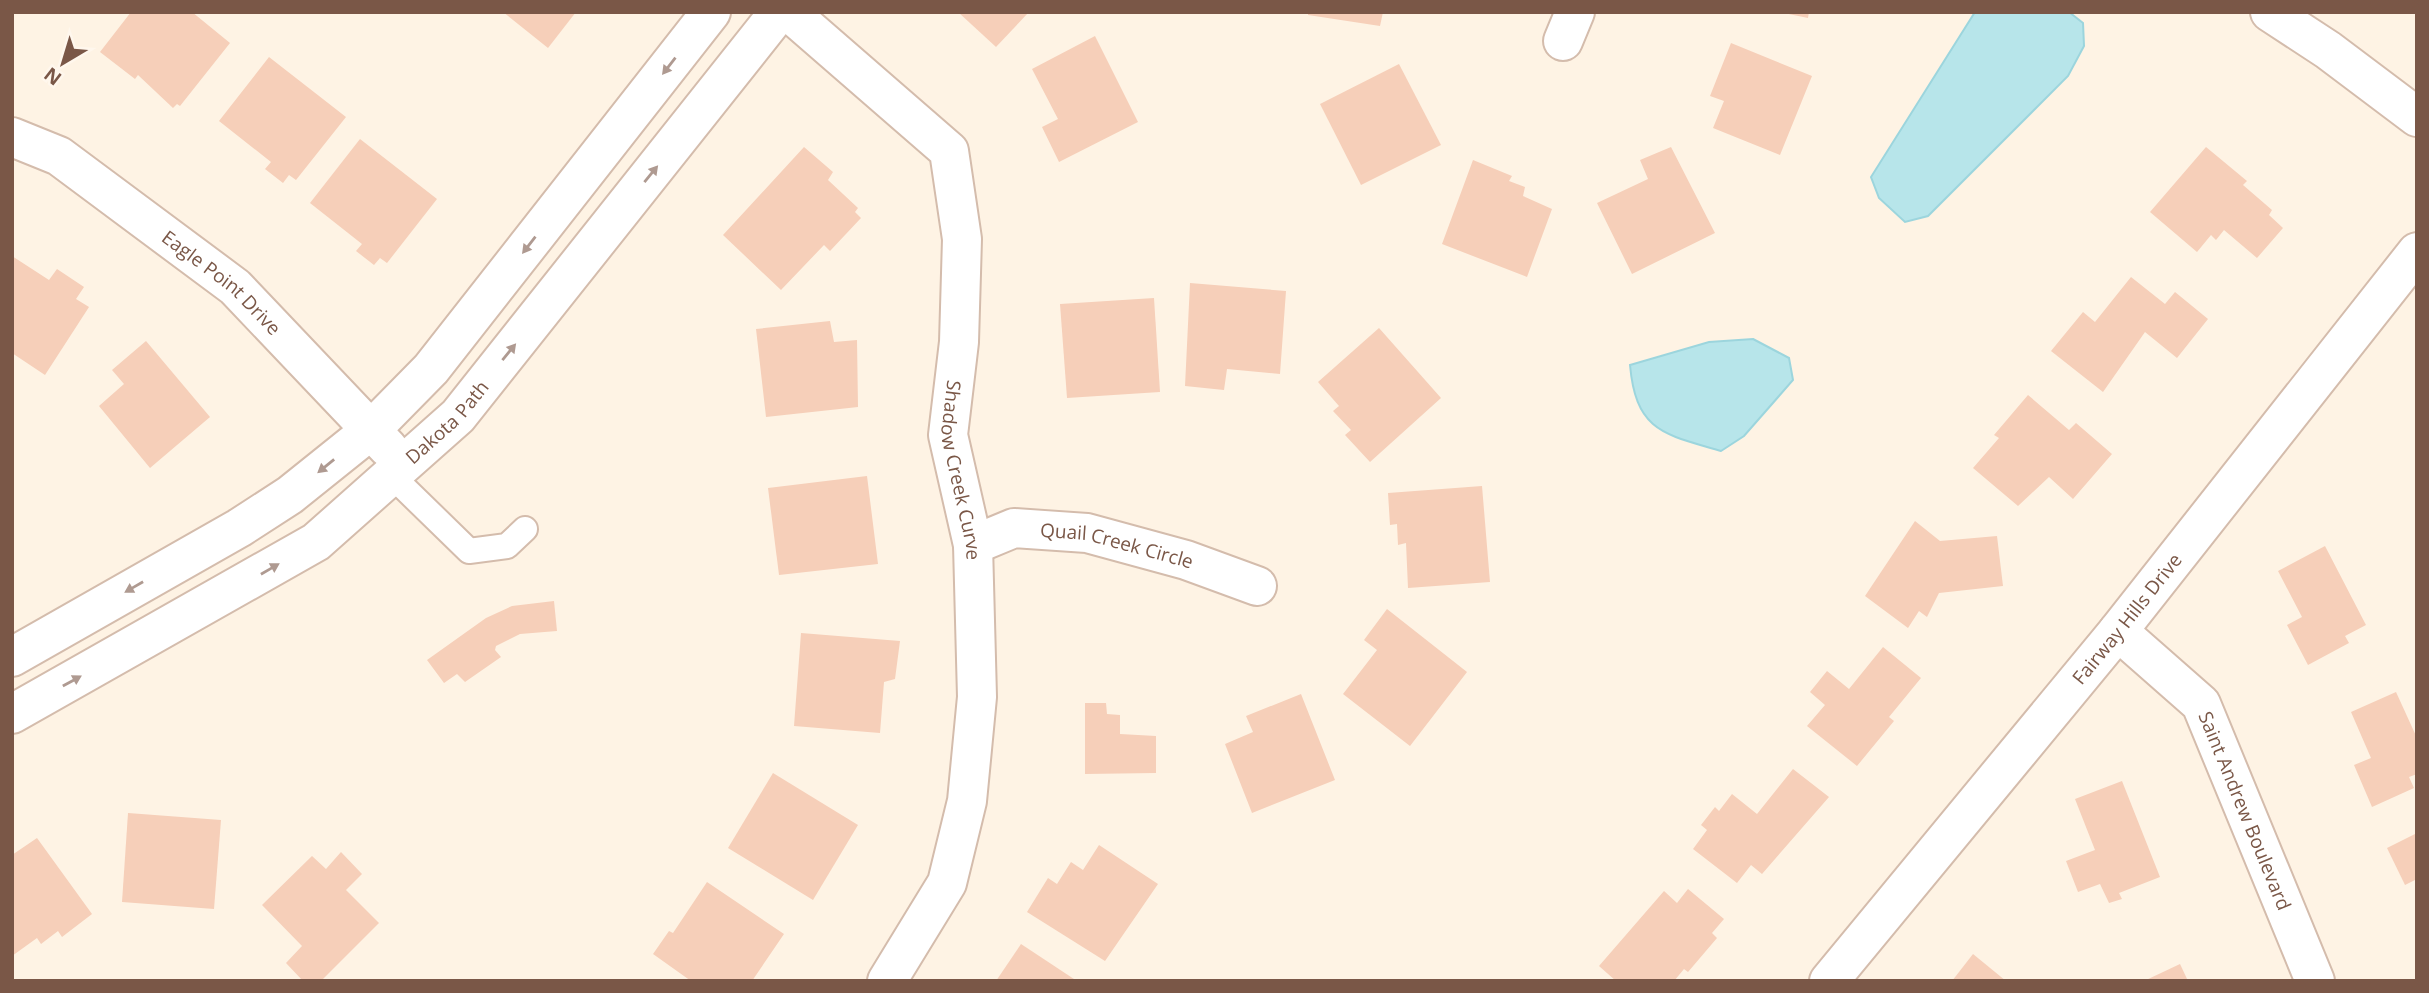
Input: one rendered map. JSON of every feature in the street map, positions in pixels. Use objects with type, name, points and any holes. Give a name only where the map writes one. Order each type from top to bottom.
[{"type":"street","points":[[12,657],[239,528],[290,495],[372,430],[431,369],[712,12]]},
{"type":"street","name":"Dakota Path","points":[[12,714],[316,542],[458,415],[779,12]]},
{"type":"street","name":"Shadow Creek Curve","points":[[789,12],[949,151],[962,239],[959,342],[948,435],[973,545],[977,697],[967,801],[947,883],[887,981]]},
{"type":"street","points":[[2270,12],[2328,50],[2417,117]]},
{"type":"street","name":"Eagle Point Drive","points":[[12,137],[59,156],[235,287],[372,430],[397,470]]},
{"type":"street","name":"Fairway Hills Drive","points":[[1829,981],[2118,631],[2417,252]]},
{"type":"street","name":"Quail Creek Circle","points":[[973,545],[1014,528],[1087,533],[1186,560],[1257,586]]},
{"type":"street","name":"Saint Andrew Boulevard","points":[[2118,631],[2201,704],[2315,981]]},
{"type":"lane","points":[[397,470],[469,551],[507,546],[525,530]]},
{"type":"water","points":[[1975,12],[2069,12],[2083,23],[2084,46],[2068,76],[1928,216],[1905,222],[1879,198],[1871,177]]},
{"type":"water","points":[[1753,339],[1789,358],[1793,380],[1744,436],[1721,451],[1669,434],[1646,417],[1633,387],[1630,365],[1709,342]]},
{"type":"building","points":[[131,12],[192,12],[230,43],[180,106],[177,104],[173,108],[138,75],[135,79],[100,52]]},
{"type":"building","points":[[503,12],[576,12],[548,48]]},
{"type":"building","points":[[958,12],[1029,12],[996,47]]},
{"type":"building","points":[[1308,12],[1383,12],[1380,26],[1308,15]]},
{"type":"building","points":[[1779,12],[1809,12],[1808,18]]},
{"type":"building","points":[[1095,36],[1138,122],[1059,162],[1042,127],[1058,119],[1032,69]]},
{"type":"building","points":[[1731,43],[1812,76],[1780,155],[1713,128],[1724,101],[1710,96]]},
{"type":"building","points":[[269,57],[346,117],[296,180],[289,175],[283,183],[265,169],[271,162],[219,121]]},
{"type":"building","points":[[1399,64],[1441,145],[1361,185],[1320,104]]},
{"type":"building","points":[[360,139],[437,199],[387,263],[380,258],[374,265],[356,251],[362,244],[310,203]]},
{"type":"building","points":[[804,147],[833,172],[828,180],[858,208],[855,212],[861,218],[830,251],[824,245],[781,290],[723,235]]},
{"type":"building","points":[[1671,147],[1715,233],[1632,274],[1597,203],[1648,179],[1640,160]]},
{"type":"building","points":[[2206,147],[2247,181],[2243,185],[2272,210],[2269,215],[2283,228],[2257,258],[2224,230],[2216,240],[2211,235],[2197,252],[2150,212]]},
{"type":"building","points":[[1473,160],[1512,176],[1509,181],[1525,187],[1523,196],[1552,209],[1527,277],[1442,244]]},
{"type":"building","points":[[12,256],[49,280],[57,269],[84,287],[76,299],[89,307],[45,375],[12,353]]},
{"type":"building","points":[[2131,277],[2165,304],[2175,292],[2208,319],[2177,358],[2145,332],[2103,392],[2051,351],[2083,312],[2095,322]]},
{"type":"building","points":[[1190,283],[1286,291],[1280,374],[1227,369],[1224,390],[1185,386]]},
{"type":"building","points":[[1154,298],[1160,392],[1067,398],[1060,304]]},
{"type":"building","points":[[830,321],[834,342],[857,340],[858,407],[766,417],[756,329]]},
{"type":"building","points":[[1379,328],[1441,398],[1370,462],[1345,435],[1351,430],[1333,411],[1339,406],[1318,382]]},
{"type":"building","points":[[146,341],[210,417],[150,468],[99,406],[124,384],[112,370]]},
{"type":"building","points":[[2028,395],[2069,430],[2076,423],[2112,454],[2073,499],[2049,477],[2018,506],[1973,468],[1999,438],[1994,435]]},
{"type":"building","points":[[867,476],[878,564],[779,575],[768,488]]},
{"type":"building","points":[[1482,486],[1490,582],[1408,588],[1406,543],[1398,545],[1397,524],[1390,525],[1388,493]]},
{"type":"building","points":[[1915,521],[1940,541],[1997,536],[2003,586],[1939,593],[1927,617],[1919,611],[1908,628],[1865,596]]},
{"type":"building","points":[[2325,546],[2366,625],[2345,636],[2349,643],[2308,665],[2287,625],[2302,617],[2278,571]]},
{"type":"building","points":[[554,601],[557,631],[520,634],[496,646],[495,650],[501,657],[465,682],[457,674],[444,683],[427,660],[486,618],[512,606]]},
{"type":"building","points":[[1387,609],[1467,672],[1410,746],[1343,694],[1377,650],[1364,640]]},
{"type":"building","points":[[801,633],[900,641],[895,679],[884,682],[880,733],[794,726]]},
{"type":"building","points":[[1883,647],[1921,678],[1889,717],[1894,721],[1857,766],[1807,726],[1825,705],[1810,692],[1827,671],[1849,689]]},
{"type":"building","points":[[2396,692],[2417,738],[2417,774],[2409,777],[2414,788],[2372,807],[2354,765],[2371,758],[2351,712]]},
{"type":"building","points":[[1301,694],[1335,780],[1252,813],[1225,744],[1253,732],[1246,716]]},
{"type":"building","points":[[1085,703],[1106,703],[1107,714],[1120,715],[1120,734],[1156,736],[1156,773],[1085,774]]},
{"type":"building","points":[[1793,769],[1829,797],[1762,874],[1751,865],[1737,883],[1693,849],[1707,830],[1701,825],[1715,807],[1719,811],[1732,794],[1757,814]]},
{"type":"building","points":[[773,773],[858,825],[813,900],[728,848]]},
{"type":"building","points":[[2122,781],[2160,877],[2119,893],[2122,899],[2109,903],[2100,884],[2078,892],[2066,861],[2095,850],[2075,799]]},
{"type":"building","points":[[128,813],[221,820],[214,909],[122,902]]},
{"type":"building","points":[[2417,833],[2417,879],[2405,885],[2387,848]]},
{"type":"building","points":[[37,838],[92,914],[62,937],[58,931],[41,944],[37,938],[12,956],[12,855]]},
{"type":"building","points":[[1099,845],[1158,884],[1105,961],[1027,912],[1048,878],[1057,884],[1071,862],[1083,870]]},
{"type":"building","points":[[341,852],[362,874],[346,890],[379,923],[321,981],[303,981],[286,963],[302,946],[262,905],[312,856],[326,869]]},
{"type":"building","points":[[707,882],[784,934],[752,981],[691,981],[653,954],[669,931],[673,933]]},
{"type":"building","points":[[1688,889],[1724,919],[1712,933],[1717,938],[1688,972],[1684,969],[1674,981],[1616,981],[1599,966],[1664,891],[1677,903]]},
{"type":"building","points":[[1021,944],[1077,981],[996,981]]},
{"type":"building","points":[[1973,954],[2006,981],[1952,981]]},
{"type":"building","points":[[2180,964],[2188,981],[2144,981]]}]
